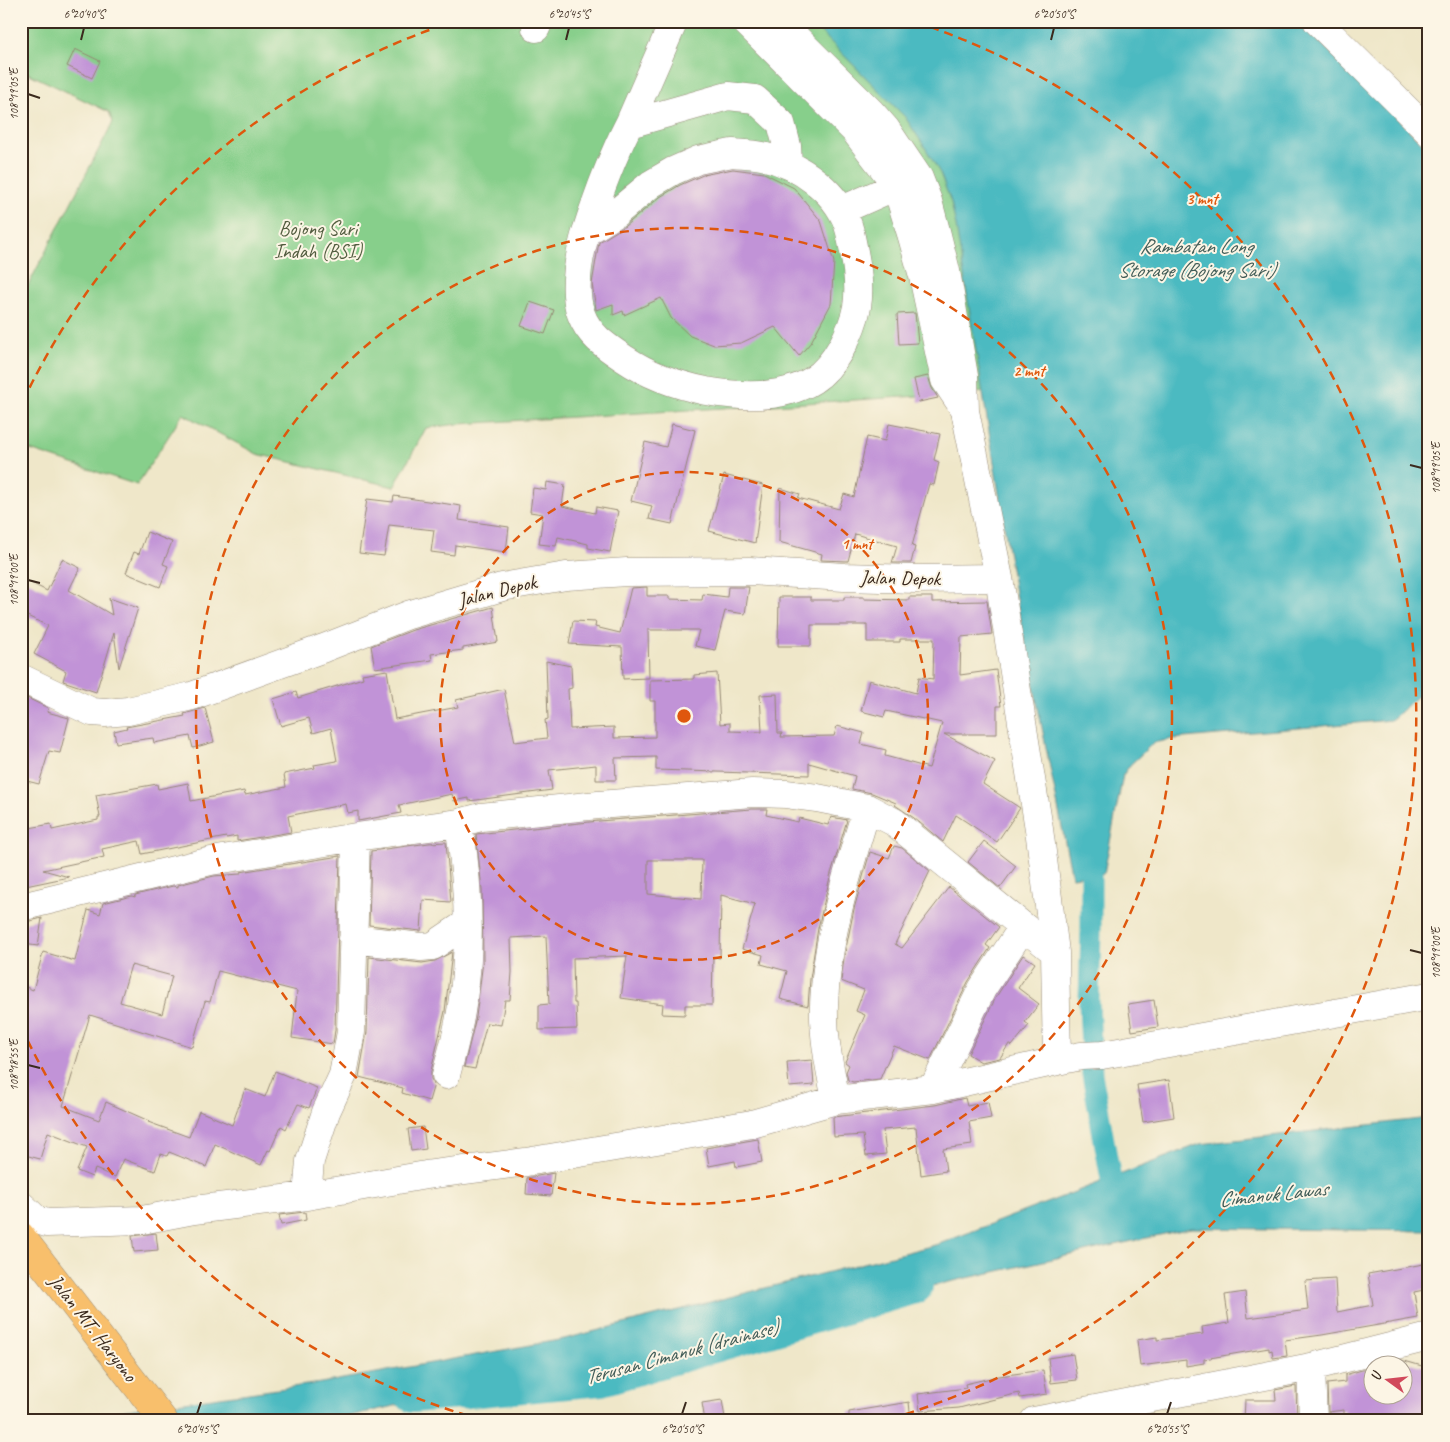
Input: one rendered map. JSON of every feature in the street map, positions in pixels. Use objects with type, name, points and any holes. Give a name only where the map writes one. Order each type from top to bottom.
[{"type":"main road","name":"Jalan MT. Haryono","points":[[21,1236],[164,1421]]},
{"type":"street","points":[[586,232],[615,214],[651,184],[673,171],[698,160],[732,154],[762,156],[788,164],[824,188],[842,210],[848,224],[856,260],[858,283],[857,306],[851,328],[842,347],[829,365],[814,380],[794,389],[752,395],[726,395],[682,386],[650,374],[604,345],[590,331],[581,313],[577,284],[579,256],[586,232],[603,179],[674,21]]},
{"type":"street","points":[[744,21],[854,130],[886,173],[906,182],[928,201],[946,271],[964,376],[965,411],[999,578],[1039,829],[1055,952],[1080,1057]]},
{"type":"street","points":[[779,21],[871,112],[903,153],[906,182]]},
{"type":"street","points":[[1317,21],[1429,132]]},
{"type":"street","points":[[1336,21],[1429,113]]},
{"type":"street","points":[[629,124],[728,96],[755,99],[781,122],[787,146],[788,164]]},
{"type":"street","points":[[842,210],[906,182]]},
{"type":"street","name":"Jalan Depok","points":[[21,678],[92,712],[104,713],[128,710],[192,696],[324,648],[408,614],[502,587],[566,576],[627,572],[750,571],[880,578],[999,578]]},
{"type":"street","points":[[21,907],[211,861],[356,836],[459,823],[481,817],[752,792],[817,798],[867,808],[894,822],[1055,952]]},
{"type":"street","points":[[836,1100],[826,1043],[824,1006],[828,967],[843,885],[867,808]]},
{"type":"street","points":[[446,1075],[462,1005],[466,964],[467,923],[463,848],[459,823]]},
{"type":"street","points":[[307,1196],[310,1161],[326,1112],[343,1075],[351,1032],[356,836]]},
{"type":"street","points":[[353,939],[427,947],[433,946],[467,923]]},
{"type":"street","points":[[933,1090],[982,989],[1023,927]]},
{"type":"street","points":[[21,1205],[36,1220],[47,1223],[133,1221],[240,1204],[307,1196],[426,1175],[526,1162],[752,1124],[836,1100],[933,1090],[1080,1057],[1429,996]]},
{"type":"street","points":[[1034,1421],[1311,1367],[1429,1337]]},
{"type":"street","points":[[1311,1367],[1313,1421]]},
{"type":"green space","name":"Bojong Sari Indah (BSI)","points":[[21,21],[814,21],[906,111],[935,157],[952,198],[986,392],[459,424],[426,428],[394,487],[257,454],[183,414],[137,485],[21,447],[21,299],[113,122],[109,112],[21,70]]},
{"type":"water","name":"Rambatan Long Storage (Bojong Sari)","points":[[810,21],[1299,21],[1429,150],[1429,686],[1391,720],[1172,739],[1153,743],[1130,765],[1123,775],[1104,873],[1072,877],[1015,593],[951,202],[940,173],[905,117]]},
{"type":"water","name":"Cimanuk Lawas","points":[[1429,1118],[1429,1231],[1191,1228],[327,1421],[48,1421],[321,1383],[564,1339],[939,1244],[1200,1144]]},
{"type":"building","points":[[75,49],[100,61],[92,78],[67,66]]},
{"type":"building","points":[[733,169],[764,173],[794,188],[821,221],[834,262],[831,304],[811,342],[799,356],[775,327],[741,343],[714,345],[690,336],[671,318],[661,298],[624,315],[623,311],[613,315],[613,304],[596,310],[592,284],[599,242],[625,226],[660,197],[680,185],[703,175]]},
{"type":"building","points":[[530,302],[554,310],[545,334],[521,326]]},
{"type":"building","points":[[915,313],[918,343],[899,344],[897,314]]},
{"type":"building","points":[[928,376],[938,398],[919,402],[914,379]]},
{"type":"building","points":[[672,424],[695,430],[672,524],[649,519],[652,506],[631,501],[645,442],[666,447]]},
{"type":"building","points":[[889,424],[940,434],[934,460],[939,462],[934,485],[929,484],[912,546],[915,547],[911,563],[892,563],[897,546],[855,534],[848,561],[821,560],[822,554],[779,542],[780,488],[800,494],[798,498],[839,509],[844,494],[854,497],[867,437],[885,441]]},
{"type":"building","points":[[724,475],[763,485],[755,543],[709,531]]},
{"type":"building","points":[[547,482],[565,485],[562,506],[595,513],[596,507],[618,511],[610,552],[588,548],[588,544],[558,537],[556,546],[539,544],[543,514],[530,512],[533,488],[546,490]]},
{"type":"building","points":[[394,496],[461,506],[459,520],[509,527],[506,552],[455,545],[454,555],[431,552],[434,530],[389,525],[384,556],[359,553],[367,499],[393,502]]},
{"type":"building","points":[[147,532],[172,542],[163,564],[168,566],[160,587],[126,573],[134,552],[139,554]]},
{"type":"building","points":[[62,559],[80,568],[69,590],[112,615],[109,598],[138,608],[119,668],[114,633],[96,692],[63,681],[66,671],[34,654],[48,626],[21,613],[21,578],[47,591]]},
{"type":"building","points":[[647,587],[647,596],[669,596],[669,599],[702,600],[703,594],[727,597],[728,587],[749,587],[745,614],[725,611],[715,650],[695,646],[699,630],[648,630],[649,678],[623,679],[622,647],[569,644],[573,621],[596,622],[595,627],[620,633],[631,588]]},
{"type":"building","points":[[779,597],[811,597],[811,600],[844,600],[844,597],[864,597],[864,599],[909,600],[909,597],[932,597],[932,602],[987,601],[992,634],[961,637],[960,675],[996,670],[1001,706],[997,706],[997,734],[944,734],[995,761],[983,784],[1020,808],[997,842],[956,815],[943,842],[895,805],[896,803],[872,793],[852,789],[855,776],[809,763],[809,775],[656,770],[656,757],[615,758],[616,780],[596,780],[596,765],[549,770],[552,790],[469,801],[469,798],[454,801],[452,794],[399,805],[401,813],[358,821],[358,811],[348,813],[346,804],[288,816],[291,832],[237,841],[237,836],[226,837],[142,854],[139,841],[102,849],[104,857],[43,870],[69,877],[21,887],[21,854],[29,852],[24,829],[51,824],[52,830],[98,820],[98,817],[100,817],[96,795],[157,784],[158,789],[188,783],[191,801],[244,791],[245,795],[286,787],[284,774],[315,768],[314,765],[337,761],[331,728],[313,733],[309,718],[281,726],[273,699],[296,692],[298,698],[363,678],[362,674],[387,670],[395,719],[458,707],[456,700],[504,689],[515,742],[547,738],[545,720],[548,719],[546,661],[571,666],[572,688],[568,689],[570,729],[614,727],[614,738],[655,737],[655,701],[650,701],[650,680],[694,679],[694,675],[717,673],[720,724],[730,723],[730,731],[762,732],[760,695],[777,694],[778,733],[782,733],[781,737],[834,736],[837,726],[864,733],[861,744],[886,750],[885,756],[929,768],[942,723],[886,711],[884,717],[861,711],[869,680],[916,693],[919,677],[933,679],[934,639],[900,639],[900,642],[867,642],[867,625],[811,625],[811,646],[778,646]]},
{"type":"building","points":[[493,607],[498,642],[463,648],[463,650],[431,654],[432,660],[375,668],[371,646],[413,630]]},
{"type":"building","points":[[21,695],[48,708],[47,712],[69,718],[60,753],[49,751],[39,784],[23,780],[26,769],[21,769]]},
{"type":"building","points":[[205,708],[214,742],[193,748],[190,736],[154,743],[153,738],[116,743],[114,731],[185,716],[184,714]]},
{"type":"building","points":[[752,809],[767,809],[766,815],[798,822],[799,818],[828,825],[831,817],[847,820],[830,877],[818,928],[808,1006],[780,999],[787,971],[761,964],[763,955],[742,949],[755,904],[721,895],[720,958],[713,957],[712,1005],[685,1005],[685,1015],[662,1014],[663,1004],[621,998],[627,956],[573,958],[574,1003],[576,1003],[577,1029],[539,1030],[539,1005],[549,1004],[546,936],[511,938],[512,972],[510,1000],[505,1000],[501,1025],[487,1023],[475,1069],[464,1067],[476,1017],[483,961],[482,890],[476,834],[599,821]],"holes":[[[648,860],[702,860],[701,899],[648,894]]]},
{"type":"building","points":[[984,841],[1016,866],[1000,888],[968,862]]},
{"type":"building","points":[[446,842],[451,902],[423,900],[421,931],[369,925],[371,851]]},
{"type":"building","points":[[894,846],[902,848],[930,871],[895,944],[902,948],[949,887],[999,927],[986,945],[990,948],[968,982],[930,1060],[894,1046],[880,1079],[853,1082],[848,1080],[846,1072],[849,1065],[845,1062],[865,1015],[856,1011],[864,990],[841,981],[844,958],[854,909],[870,852],[889,858]]},
{"type":"building","points":[[340,856],[333,1044],[292,1038],[297,991],[218,971],[210,1002],[205,1001],[192,1047],[90,1015],[63,1106],[99,1120],[106,1102],[148,1122],[189,1137],[199,1111],[232,1125],[245,1089],[265,1097],[275,1071],[317,1088],[309,1108],[298,1104],[286,1129],[281,1126],[270,1151],[268,1150],[261,1165],[215,1144],[206,1167],[169,1152],[167,1156],[161,1154],[155,1171],[123,1159],[115,1177],[95,1169],[92,1177],[77,1171],[87,1147],[48,1132],[40,1159],[21,1154],[21,985],[33,990],[43,952],[75,961],[88,910],[100,914],[103,903],[132,896],[135,897],[135,895],[173,886],[178,887],[178,885],[214,876],[240,874],[240,872]],"holes":[[[131,965],[172,976],[162,1014],[120,1002]]]},
{"type":"building","points":[[42,918],[38,946],[23,944],[26,922]]},
{"type":"building","points":[[452,952],[445,1011],[431,1071],[431,1079],[434,1084],[429,1101],[402,1093],[403,1088],[359,1077],[367,1032],[369,957],[422,963],[435,961]]},
{"type":"building","points":[[1023,955],[1035,963],[1018,988],[1039,1004],[1025,1022],[1029,1025],[1012,1046],[1009,1044],[1000,1058],[981,1062],[968,1054],[996,997]]},
{"type":"building","points":[[1154,1000],[1158,1027],[1132,1031],[1128,1004]]},
{"type":"building","points":[[812,1060],[814,1085],[789,1087],[787,1062]]},
{"type":"building","points":[[1169,1080],[1174,1117],[1143,1122],[1137,1085]]},
{"type":"building","points":[[965,1098],[967,1106],[988,1102],[991,1118],[969,1122],[972,1145],[943,1149],[946,1171],[921,1175],[916,1127],[883,1130],[886,1154],[866,1156],[863,1135],[834,1137],[833,1117],[935,1105]]},
{"type":"building","points":[[423,1127],[426,1149],[411,1151],[408,1129]]},
{"type":"building","points":[[758,1139],[762,1162],[736,1167],[735,1161],[709,1166],[706,1148]]},
{"type":"building","points":[[554,1173],[551,1196],[526,1194],[527,1178]]},
{"type":"building","points":[[305,1212],[306,1220],[281,1225],[279,1215]]},
{"type":"building","points":[[156,1233],[158,1250],[134,1252],[132,1236]]},
{"type":"building","points":[[1429,1263],[1429,1289],[1414,1292],[1418,1318],[1285,1340],[1287,1356],[1273,1358],[1272,1350],[1269,1351],[1269,1348],[1204,1359],[1204,1363],[1186,1366],[1186,1360],[1140,1366],[1137,1340],[1157,1337],[1157,1340],[1203,1334],[1202,1327],[1229,1323],[1225,1295],[1245,1292],[1248,1318],[1308,1310],[1305,1281],[1335,1279],[1337,1312],[1373,1305],[1368,1274]]},
{"type":"building","points":[[1073,1354],[1077,1380],[1051,1383],[1048,1358]]},
{"type":"building","points":[[1412,1363],[1429,1368],[1429,1421],[1362,1421],[1363,1417],[1344,1417],[1344,1410],[1328,1412],[1327,1384],[1345,1382],[1345,1375],[1362,1370],[1362,1404],[1412,1404]]},
{"type":"building","points":[[1043,1370],[1047,1394],[1020,1398],[1019,1393],[959,1408],[920,1411],[918,1394],[966,1388],[965,1384],[999,1376]]},
{"type":"building","points":[[1296,1386],[1297,1421],[1244,1421],[1245,1400],[1276,1400],[1275,1390]]},
{"type":"building","points":[[722,1400],[725,1418],[705,1421],[702,1403]]},
{"type":"building","points":[[909,1402],[911,1421],[849,1421],[849,1412]]},
{"type":"waterway","points":[[1091,875],[1089,1000],[1092,1074],[1116,1207]]},
{"type":"waterway","name":"Terusan Cimanuk (drainase)","points":[[413,1395],[601,1378],[915,1286]]}]
